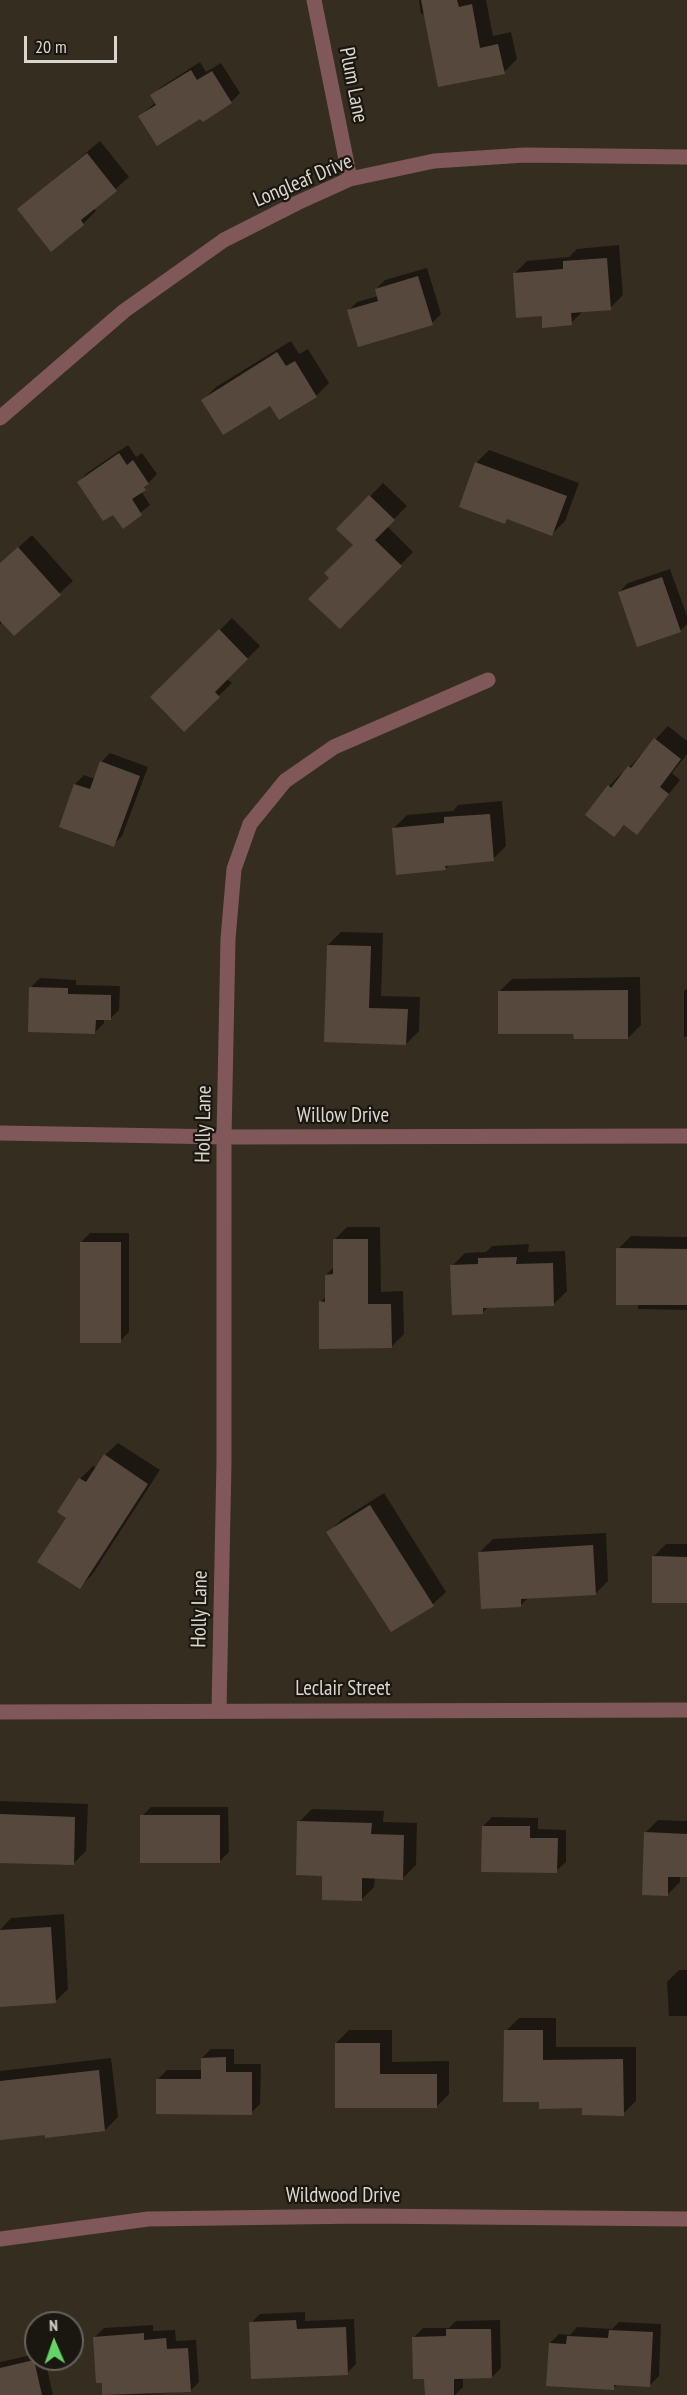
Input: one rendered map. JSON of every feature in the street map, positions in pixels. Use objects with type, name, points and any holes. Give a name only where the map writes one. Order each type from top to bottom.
[{"type":"street","name":"Plum Lane","points":[[314,0],[350,179]]},
{"type":"street","name":"Longleaf Drive","points":[[0,418],[124,312],[224,240],[297,202],[350,179],[434,161],[502,157],[687,157]]},
{"type":"street","name":"Holly Lane","points":[[219,1710],[224,1462],[224,1137],[228,939],[234,869],[250,824],[285,781],[334,747],[488,680]]},
{"type":"street","name":"Willow Drive","points":[[0,1133],[224,1137],[687,1136]]},
{"type":"street","name":"Leclair Street","points":[[0,1712],[687,1710]]},
{"type":"street","name":"Wildwood Drive","points":[[0,2240],[148,2219],[376,2216],[687,2219]]},
{"type":"building","points":[[421,0],[457,0],[459,7],[472,4],[480,48],[498,44],[505,74],[438,87]]},
{"type":"building","points":[[191,70],[197,80],[212,71],[232,103],[203,122],[200,119],[157,146],[138,116],[156,105],[150,95]]},
{"type":"building","points":[[87,153],[117,191],[81,220],[84,225],[51,252],[17,209]]},
{"type":"building","points":[[607,258],[611,310],[571,313],[572,325],[542,328],[542,316],[516,318],[513,273],[563,269],[563,261]]},
{"type":"building","points":[[418,276],[433,325],[358,347],[347,310],[378,301],[375,289]]},
{"type":"building","points":[[277,352],[286,366],[295,361],[317,397],[279,420],[270,406],[223,435],[201,400]]},
{"type":"building","points":[[119,453],[127,465],[133,460],[149,484],[144,487],[146,490],[132,499],[142,515],[123,529],[113,515],[103,521],[77,482]]},
{"type":"building","points":[[475,462],[567,496],[552,536],[507,519],[505,524],[459,507]]},
{"type":"building","points":[[369,495],[395,520],[375,540],[402,566],[340,629],[308,599],[329,578],[324,573],[353,545],[336,529]]},
{"type":"building","points":[[18,547],[61,595],[14,636],[0,621],[0,563]]},
{"type":"building","points":[[662,577],[681,632],[637,647],[618,592]]},
{"type":"building","points":[[219,629],[248,659],[215,692],[220,697],[184,732],[150,697]]},
{"type":"building","points":[[654,738],[681,759],[660,787],[669,794],[637,835],[624,825],[614,837],[585,815],[608,785],[611,788],[628,766],[631,768]]},
{"type":"building","points":[[100,761],[140,776],[114,847],[59,827],[74,784],[90,789]]},
{"type":"building","points":[[490,814],[494,861],[445,866],[446,870],[396,875],[392,828],[444,823],[444,817]]},
{"type":"building","points":[[327,945],[371,946],[369,1008],[408,1009],[406,1045],[324,1042]]},
{"type":"building","points":[[29,987],[68,988],[68,994],[111,995],[111,1020],[96,1020],[95,1034],[28,1032]]},
{"type":"building","points":[[628,990],[628,1039],[574,1039],[573,1034],[498,1034],[498,991]]},
{"type":"building","points":[[333,1239],[368,1239],[368,1304],[391,1304],[392,1348],[319,1349],[319,1301],[325,1302],[325,1275],[333,1274]]},
{"type":"building","points":[[80,1242],[121,1242],[121,1343],[80,1343]]},
{"type":"building","points":[[616,1248],[687,1249],[687,1305],[616,1305]]},
{"type":"building","points":[[517,1257],[516,1264],[553,1263],[554,1306],[483,1308],[483,1314],[452,1315],[450,1265],[478,1264],[478,1258]]},
{"type":"building","points":[[104,1454],[148,1484],[80,1589],[37,1562],[66,1518],[57,1512],[79,1478],[86,1482]]},
{"type":"building","points":[[370,1505],[434,1606],[391,1632],[326,1532]]},
{"type":"building","points":[[593,1545],[596,1595],[521,1599],[521,1607],[481,1609],[478,1552]]},
{"type":"building","points":[[652,1556],[687,1557],[687,1603],[652,1603]]},
{"type":"building","points":[[0,1814],[75,1817],[74,1865],[0,1863]]},
{"type":"building","points":[[140,1815],[220,1815],[220,1863],[140,1863]]},
{"type":"building","points":[[297,1821],[372,1823],[371,1834],[404,1835],[403,1880],[362,1878],[362,1901],[322,1900],[322,1876],[296,1875]]},
{"type":"building","points":[[482,1826],[530,1826],[530,1838],[558,1838],[557,1873],[481,1872]]},
{"type":"building","points":[[644,1832],[687,1834],[687,1877],[668,1877],[668,1896],[642,1895]]},
{"type":"building","points":[[51,1927],[56,2003],[0,2007],[0,1930]]},
{"type":"building","points":[[504,2030],[543,2030],[543,2060],[623,2059],[624,2116],[582,2115],[582,2108],[539,2109],[539,2102],[503,2102]]},
{"type":"building","points":[[335,2043],[380,2043],[380,2074],[437,2074],[437,2108],[335,2108]]},
{"type":"building","points":[[226,2057],[226,2072],[252,2072],[252,2115],[156,2114],[156,2079],[201,2079],[201,2058]]},
{"type":"building","points":[[99,2070],[105,2131],[45,2138],[45,2135],[0,2140],[0,2081]]},
{"type":"building","points":[[296,2320],[297,2329],[346,2327],[348,2375],[251,2379],[249,2322]]},
{"type":"building","points":[[446,2329],[491,2329],[492,2378],[454,2379],[454,2395],[425,2395],[424,2379],[413,2379],[412,2337],[446,2336]]},
{"type":"building","points":[[609,2330],[653,2332],[650,2387],[614,2385],[614,2390],[546,2386],[549,2343],[566,2344],[567,2336],[608,2338]]},
{"type":"building","points":[[144,2333],[144,2340],[166,2338],[167,2349],[188,2348],[191,2392],[102,2395],[102,2383],[96,2383],[93,2337]]},
{"type":"building","points":[[24,2362],[24,2371],[37,2371],[42,2395],[0,2395],[0,2368]]}]
